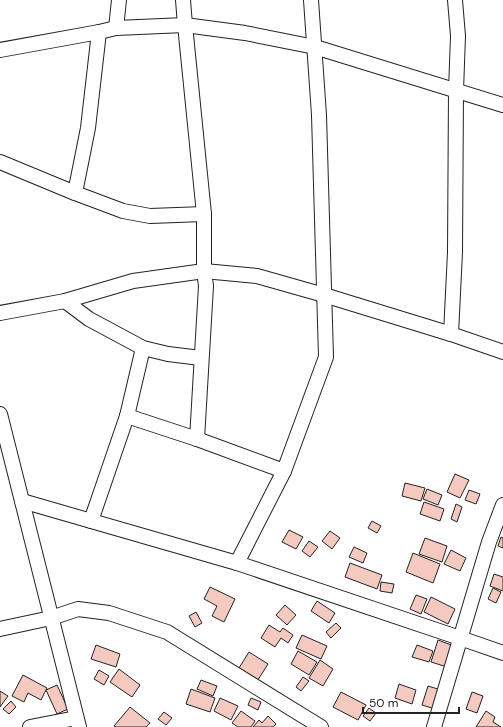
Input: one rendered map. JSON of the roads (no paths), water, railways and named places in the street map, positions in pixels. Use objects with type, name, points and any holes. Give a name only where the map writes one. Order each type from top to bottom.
[{"type":"street","points":[[116,28],[119,0]]},
{"type":"street","points":[[183,0],[204,214],[204,271],[206,286],[197,439]]},
{"type":"street","points":[[236,563],[284,471],[326,357],[319,123],[311,0]]},
{"type":"street","points":[[451,334],[455,252],[456,91],[458,36],[455,0]]},
{"type":"street","points":[[0,50],[116,28],[185,25],[245,33],[315,47],[503,105]]},
{"type":"street","points":[[75,193],[88,128],[99,32]]},
{"type":"street","points":[[0,162],[123,211],[150,216],[204,214]]},
{"type":"street","points":[[0,313],[65,301],[133,281],[204,271],[257,276],[451,334],[503,352]]},
{"type":"street","points":[[65,301],[89,319],[143,348],[168,354],[202,358]]},
{"type":"street","points":[[91,521],[127,416],[143,348]]},
{"type":"street","points":[[0,414],[77,722],[30,727]]},
{"type":"street","points":[[127,416],[197,439],[284,471]]},
{"type":"street","points":[[22,501],[236,563],[503,653]]},
{"type":"street","points":[[434,727],[489,542],[503,505]]},
{"type":"street","points":[[0,629],[51,618],[78,609],[109,613],[167,632],[321,727]]}]
